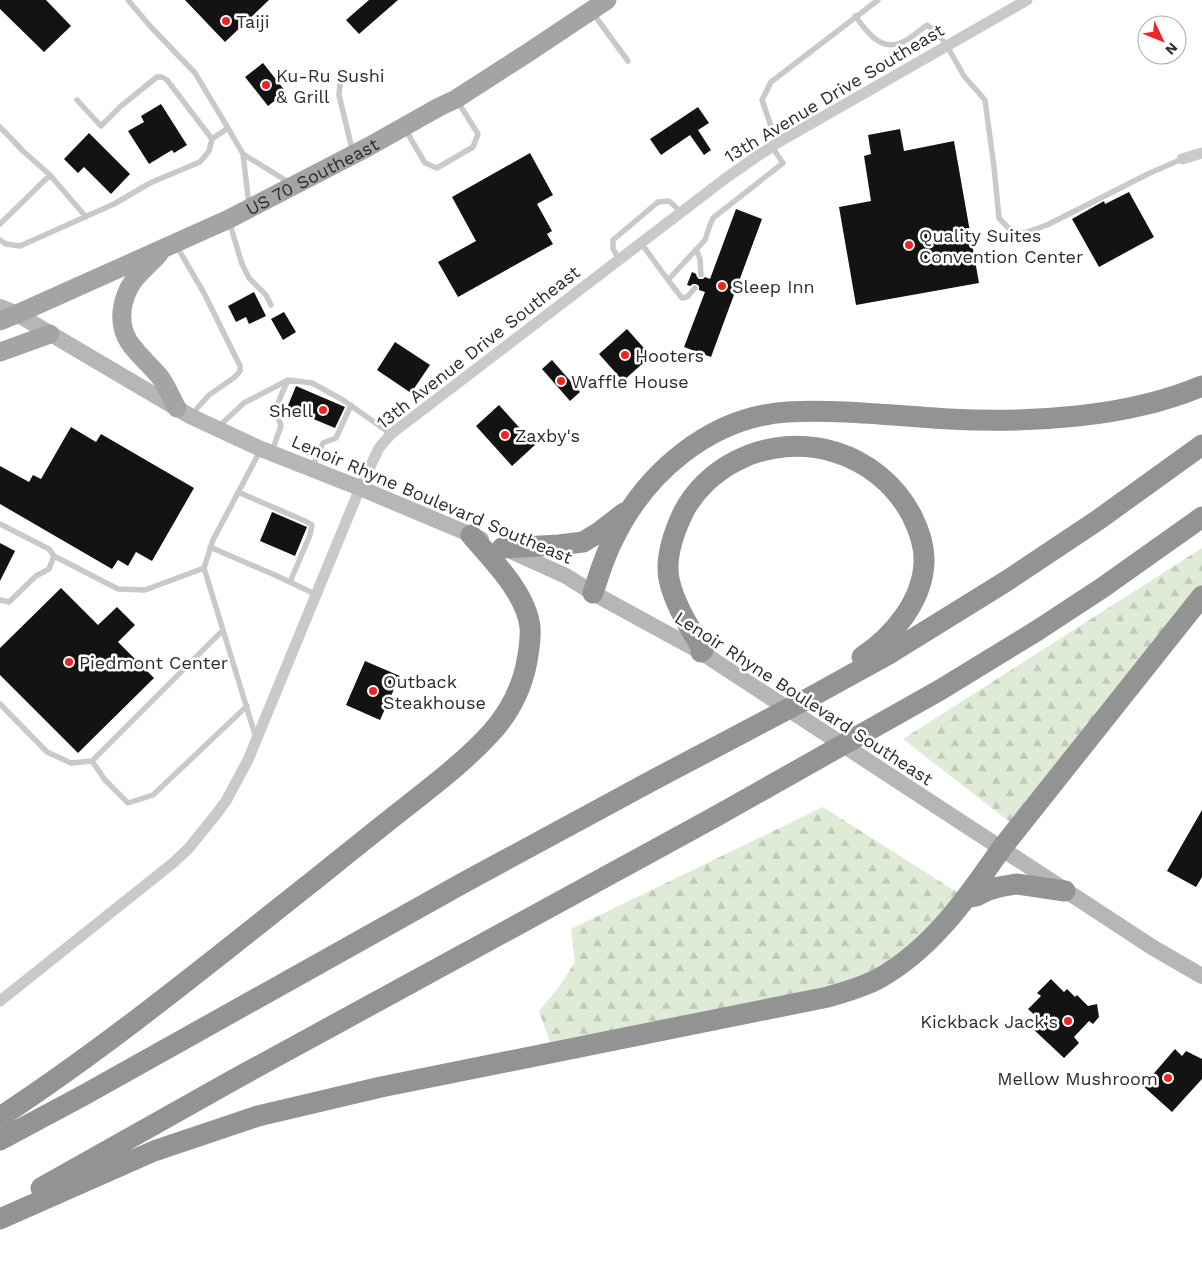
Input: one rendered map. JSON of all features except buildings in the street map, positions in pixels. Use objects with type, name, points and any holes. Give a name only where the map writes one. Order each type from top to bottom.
[{"type":"highway","points":[[502,548],[584,542],[612,522],[666,466],[693,445],[714,433],[753,418],[786,412],[830,412],[982,420],[1048,418],[1128,408],[1168,399],[1202,386]]},
{"type":"highway","points":[[0,1140],[463,883],[887,655],[1005,582],[1098,520],[1202,444]]},
{"type":"highway","points":[[701,652],[703,650],[687,625],[669,579],[671,546],[677,526],[687,507],[714,476],[728,465],[752,454],[769,449],[796,446],[815,447],[843,454],[860,462],[882,478],[898,494],[907,507],[918,528],[922,541],[923,574],[918,593],[911,606],[890,634],[870,652],[809,698]]},
{"type":"highway","points":[[593,593],[613,539],[639,496]]},
{"type":"highway","points":[[0,1212],[235,1079],[720,814],[940,690],[1102,588],[1202,517]]},
{"type":"highway","points":[[0,1117],[74,1066],[206,966],[433,786],[472,752],[492,731],[511,705],[523,677],[530,641],[530,627],[527,614],[516,590],[472,535]]},
{"type":"highway","points":[[0,1219],[154,1151],[258,1116],[381,1087],[818,999],[848,992],[877,980],[903,963],[924,945],[974,889],[1001,850],[1202,596]]},
{"type":"highway","points":[[966,898],[1016,884],[1065,891]]},
{"type":"main road","name":"US 70 Southeast","points":[[9,317],[229,219],[354,155],[456,99],[606,0]]},
{"type":"main road","points":[[170,245],[135,279],[127,292],[122,310],[122,330],[129,342],[161,378],[183,412]]},
{"type":"main road","name":"Lenoir Rhyne Boulevard Southeast","points":[[0,307],[9,317],[50,334],[183,412],[216,428],[266,451],[360,488],[566,576],[593,593],[701,652],[1001,850],[1152,947],[1202,976]]},
{"type":"main road","points":[[0,352],[50,334]]},
{"type":"street","name":"13th Avenue Drive Southeast","points":[[0,1001],[157,876],[188,849],[226,801],[240,777],[257,740],[360,488],[379,448],[390,434],[680,212],[775,144],[1027,0]]},
{"type":"street","points":[[1182,159],[1202,153]]},
{"type":"lane","points":[[128,0],[150,26],[195,72],[228,128],[243,154],[249,208]]},
{"type":"lane","points":[[668,280],[705,240],[713,218],[783,163],[775,144],[762,100],[771,82],[878,0]]},
{"type":"lane","points":[[591,11],[628,61]]},
{"type":"lane","points":[[855,16],[872,38],[887,45],[900,43],[927,25],[937,32],[964,76],[985,100],[999,218],[1016,236],[1047,225],[1182,159]]},
{"type":"lane","points":[[341,73],[339,95],[354,155]]},
{"type":"lane","points":[[76,100],[101,126],[121,106],[157,77],[162,77],[167,80],[212,139]]},
{"type":"lane","points":[[404,127],[425,163],[437,168],[473,147],[478,134],[456,99]]},
{"type":"lane","points":[[0,127],[50,175],[86,217]]},
{"type":"lane","points":[[0,240],[6,244],[20,246],[114,204],[150,183],[200,162],[209,151],[212,139],[228,128]]},
{"type":"lane","points":[[243,154],[294,185]]},
{"type":"lane","points":[[0,224],[50,175]]},
{"type":"lane","points":[[619,259],[612,249],[613,240],[658,202],[669,201],[680,212]]},
{"type":"lane","points":[[229,219],[242,264],[250,278],[266,295],[271,305]]},
{"type":"lane","points":[[641,243],[682,298],[687,297],[695,288]]},
{"type":"lane","points":[[170,245],[204,292],[240,366],[240,370],[235,377],[183,412]]},
{"type":"lane","points":[[696,249],[700,259],[700,275]]},
{"type":"lane","points":[[216,428],[244,404],[288,380],[312,383],[351,405],[390,434]]},
{"type":"lane","points":[[257,740],[204,568],[212,540],[238,492],[281,426],[277,416],[278,405],[288,380]]},
{"type":"lane","points":[[311,469],[323,443],[336,438],[351,405]]},
{"type":"lane","points":[[238,492],[312,525],[310,535],[290,582]]},
{"type":"lane","points":[[0,524],[49,549],[54,556],[118,589],[144,590],[204,568]]},
{"type":"lane","points":[[210,547],[317,595]]},
{"type":"lane","points":[[0,600],[9,602],[36,576],[49,569],[54,556]]},
{"type":"lane","points":[[0,704],[47,752],[70,763],[92,761],[223,630]]},
{"type":"lane","points":[[92,761],[105,780],[128,803],[154,795],[246,706]]},
{"type":"green space","points":[[1202,548],[1202,596],[1011,823],[903,739]]},
{"type":"green space","points":[[823,807],[966,898],[939,930],[828,997],[551,1045],[539,1011],[559,987],[575,962],[571,929]]},
{"type":"place","name":"Taiji","points":[[226,21]]},
{"type":"place","name":"Ku-Ru Sushi & Grill","points":[[266,85]]},
{"type":"place","name":"Quality Suites Convention Center","points":[[909,245]]},
{"type":"place","name":"Sleep Inn","points":[[722,286]]},
{"type":"place","name":"Hooters","points":[[625,355]]},
{"type":"place","name":"Waffle House","points":[[561,381]]},
{"type":"place","name":"Shell","points":[[323,410]]},
{"type":"place","name":"Zaxby's","points":[[505,435]]},
{"type":"place","name":"Piedmont Center","points":[[69,662]]},
{"type":"place","name":"Outback Steakhouse","points":[[373,691]]},
{"type":"place","name":"Kickback Jack's","points":[[1068,1021]]},
{"type":"place","name":"Mellow Mushroom","points":[[1168,1078]]}]
